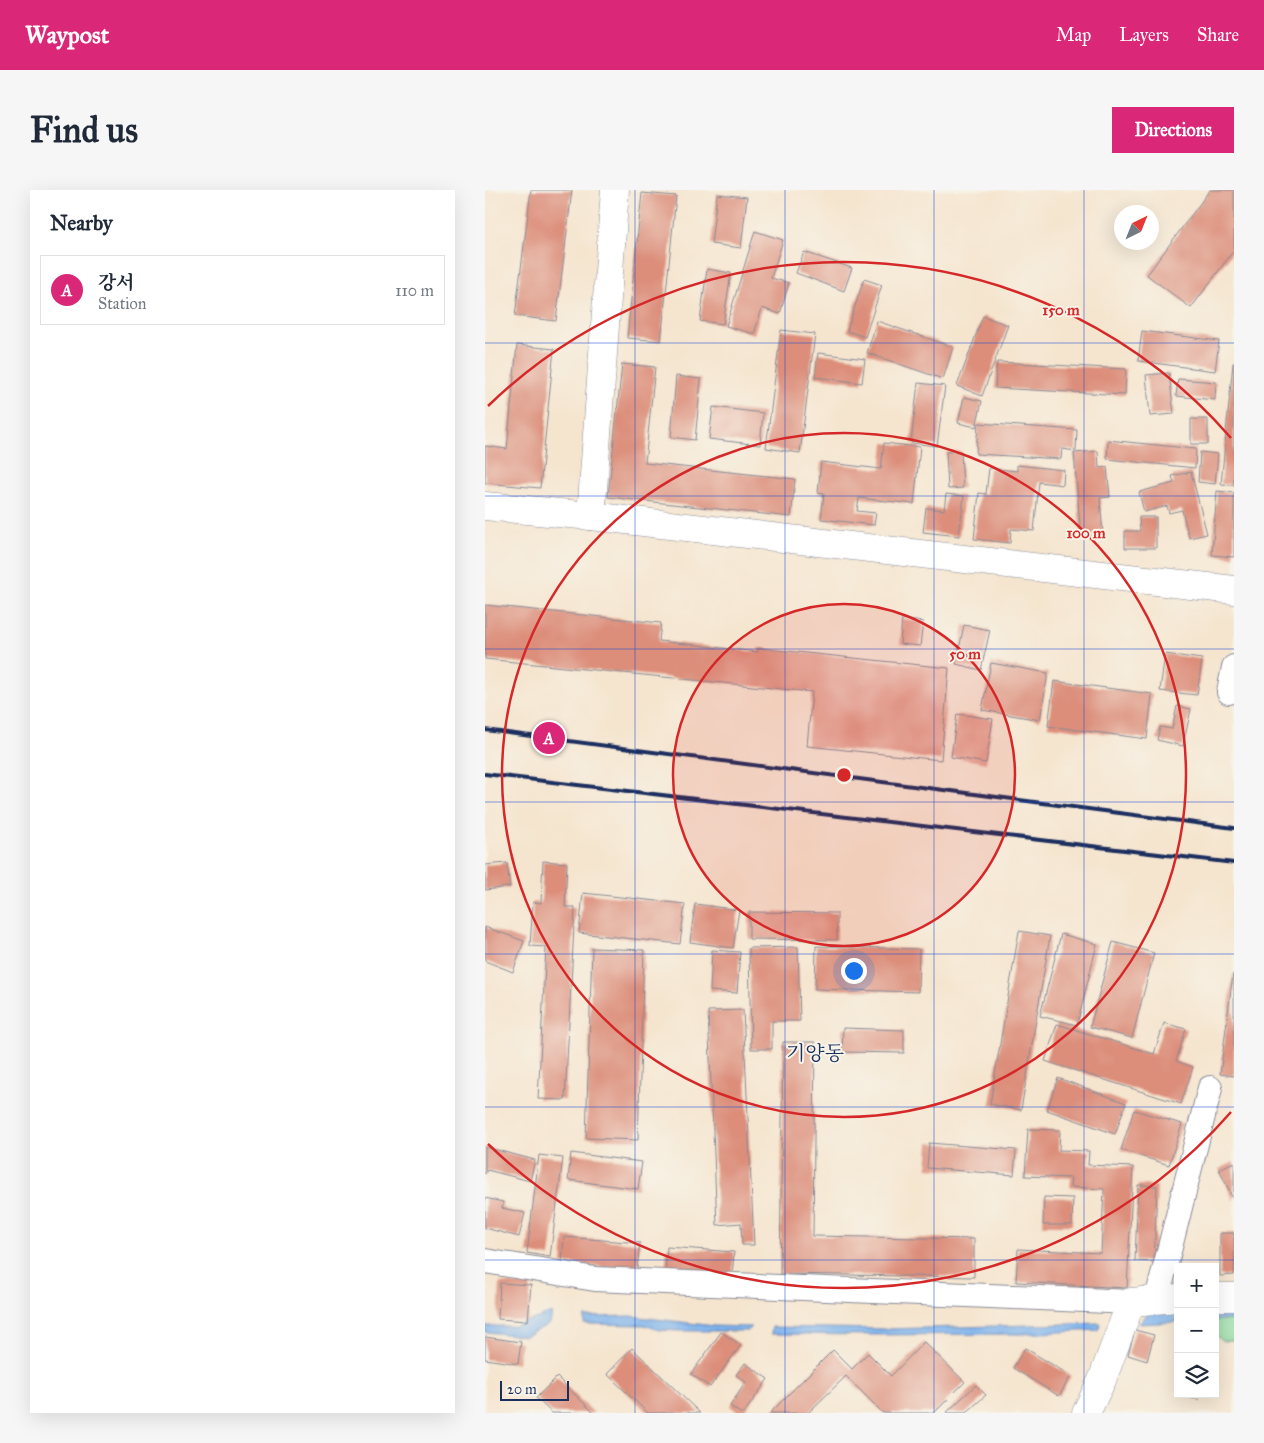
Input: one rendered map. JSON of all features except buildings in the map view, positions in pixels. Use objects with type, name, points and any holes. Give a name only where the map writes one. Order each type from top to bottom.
[{"type":"main road","points":[[591,516],[615,190]]},
{"type":"main road","points":[[485,506],[591,516],[1234,590]]},
{"type":"main road","points":[[1219,1297],[1234,1297]]},
{"type":"main road","points":[[1086,1413],[1102,1380],[1155,1300]]},
{"type":"street","points":[[1229,692],[1234,666]]},
{"type":"street","points":[[485,1261],[595,1280],[1155,1300],[1210,1088]]},
{"type":"green space","points":[[1219,1320],[1234,1320],[1234,1340],[1223,1341],[1219,1338]]},
{"type":"water","points":[[1234,1310],[1234,1320],[1219,1320],[1219,1311]]},
{"type":"water","points":[[552,1313],[550,1324],[525,1336],[485,1332],[485,1326],[514,1326]]},
{"type":"water","points":[[1174,1313],[1174,1322],[1139,1324],[1147,1314]]},
{"type":"water","points":[[631,1316],[715,1326],[752,1327],[748,1331],[679,1331],[659,1330],[645,1325],[584,1324],[585,1317]]},
{"type":"water","points":[[1101,1323],[1098,1330],[1021,1334],[771,1334],[772,1327],[887,1329]]},
{"type":"railway","points":[[485,730],[1234,828]]},
{"type":"railway","points":[[485,774],[1234,863]]},
{"type":"place","name":"강서","points":[[549,738]]},
{"type":"district","name":"기양동","points":[[815,1053]]}]
